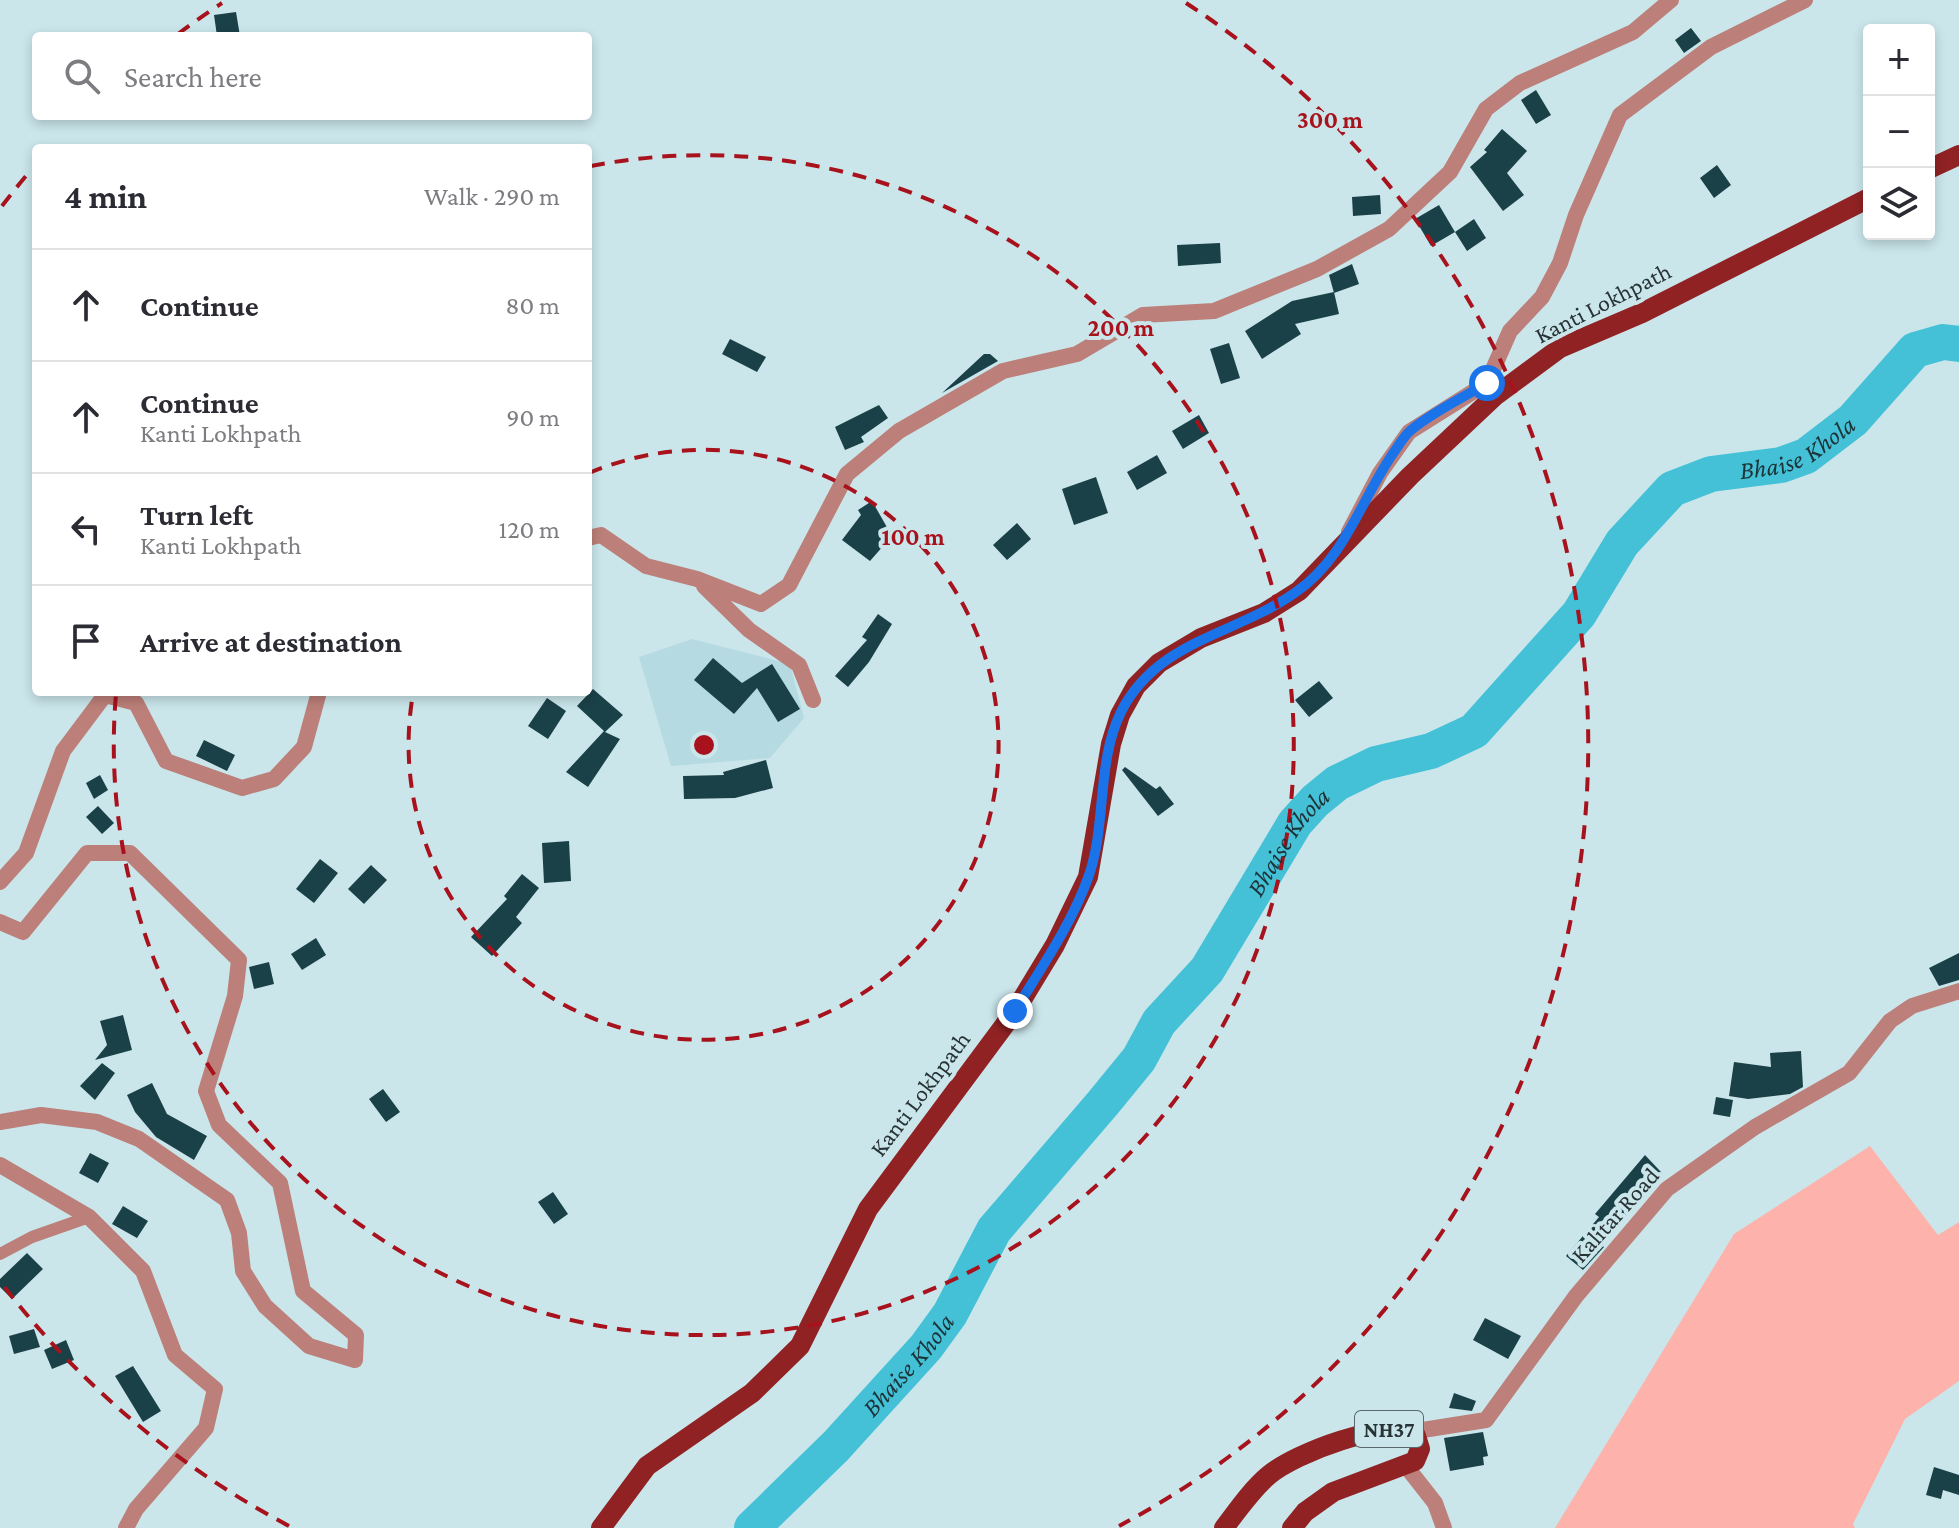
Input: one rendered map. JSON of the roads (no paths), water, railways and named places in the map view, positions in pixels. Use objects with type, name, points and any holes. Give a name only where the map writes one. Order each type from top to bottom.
[{"type":"main road","points":[[1931,168],[1959,155]]},
{"type":"main road","name":"Kanti Lokhpath","points":[[601,1528],[647,1466],[752,1393],[800,1346],[868,1209],[1015,1011],[1055,945],[1088,877],[1111,744],[1120,715],[1136,686],[1159,663],[1201,638],[1264,613],[1299,591],[1410,476],[1495,396],[1560,348],[1642,313],[1863,201]]},
{"type":"main road","name":"NH37","points":[[1224,1528],[1269,1475],[1325,1447],[1382,1430],[1410,1432],[1416,1436],[1420,1449],[1415,1461],[1333,1492],[1305,1512],[1292,1528]]},
{"type":"street","points":[[592,537],[601,535],[646,566],[697,579],[761,604],[789,585],[847,474],[899,431],[1003,371],[1077,354],[1143,315],[1214,311],[1317,269],[1389,229],[1450,172],[1486,109],[1520,83],[1633,32],[1671,0]]},
{"type":"street","points":[[1343,546],[1380,473],[1409,432],[1487,383],[1510,331],[1542,297],[1560,263],[1576,215],[1620,115],[1711,47],[1805,0]]},
{"type":"street","points":[[697,579],[749,630],[799,665],[813,700]]},
{"type":"street","points":[[0,882],[26,853],[63,751],[104,696]]},
{"type":"street","points":[[109,696],[136,703],[166,761],[242,788],[274,779],[304,747],[318,696]]},
{"type":"street","points":[[0,922],[23,932],[87,853],[130,853],[239,960],[235,996],[206,1091],[219,1125],[280,1183],[303,1291],[356,1335],[355,1360],[309,1346],[265,1306],[243,1271],[239,1233],[227,1200],[139,1139],[97,1122],[41,1115],[0,1122]]},
{"type":"street","name":"Kalitar Road","points":[[1410,1432],[1486,1420],[1576,1296],[1667,1189],[1755,1127],[1849,1073],[1890,1021],[1912,1006],[1959,991]]},
{"type":"street","points":[[0,1165],[89,1217],[143,1271],[175,1355],[215,1389],[206,1428],[136,1509],[126,1528]]},
{"type":"street","points":[[1406,1466],[1435,1503],[1444,1528]]},
{"type":"lane","points":[[0,1254],[32,1237],[89,1217]]},
{"type":"waterway","name":"Bhaise Khola","points":[[752,1528],[836,1446],[926,1347],[950,1314],[994,1230],[1139,1059],[1159,1022],[1207,970],[1295,823],[1315,801],[1337,783],[1376,764],[1431,751],[1474,731],[1579,614],[1622,543],[1672,489],[1711,474],[1781,465],[1806,456],[1853,420],[1915,350],[1943,342],[1959,344]]}]
